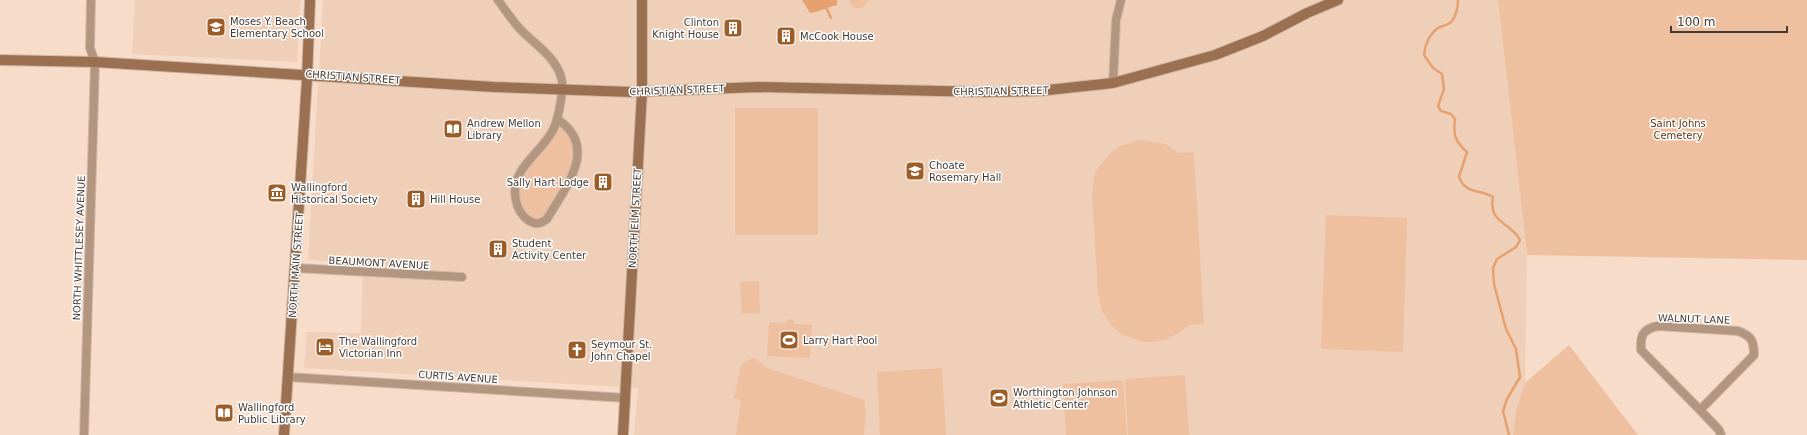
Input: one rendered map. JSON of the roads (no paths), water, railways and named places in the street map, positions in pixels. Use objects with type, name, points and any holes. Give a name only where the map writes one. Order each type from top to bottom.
[{"type":"main road","name":"NORTH MAIN STREET","points":[[284,435],[308,74],[310,0]]},
{"type":"main road","name":"NORTH ELM STREET","points":[[623,435],[642,92],[642,0]]},
{"type":"main road","name":"CHRISTIAN STREET","points":[[0,60],[95,62],[308,74],[494,87],[642,92],[758,87],[984,92],[1039,91],[1113,83],[1215,55],[1237,47],[1334,1]]},
{"type":"street","name":"NORTH WHITTLESEY AVENUE","points":[[84,435],[95,62],[90,48],[91,0]]},
{"type":"street","points":[[498,0],[521,30],[557,65],[562,78],[562,89],[557,119],[553,130],[520,172],[516,180],[516,204],[526,219],[534,224],[541,223],[547,219],[574,174],[577,157],[576,141],[571,131],[557,119]]},
{"type":"street","points":[[1113,83],[1116,20],[1121,0]]},
{"type":"street","name":"BEAUMONT AVENUE","points":[[296,268],[462,277]]},
{"type":"street","name":"WALNUT LANE","points":[[1700,410],[1754,354],[1754,345],[1748,335],[1738,331],[1658,326],[1649,328],[1644,332],[1640,341],[1641,350],[1719,430],[1721,435]]},
{"type":"street","name":"CURTIS AVENUE","points":[[288,377],[626,398]]},
{"type":"waterway","points":[[1458,0],[1455,16],[1452,21],[1438,28],[1432,33],[1426,44],[1424,55],[1433,68],[1442,74],[1444,89],[1438,106],[1441,111],[1451,114],[1455,119],[1454,130],[1457,141],[1467,152],[1459,177],[1462,183],[1469,189],[1493,197],[1492,206],[1497,218],[1511,229],[1520,240],[1516,247],[1497,259],[1493,268],[1494,284],[1506,329],[1516,349],[1520,377],[1507,399],[1503,411],[1509,435]]},
{"type":"waterway","points":[[826,7],[831,18]]},
{"type":"place","name":"Moses Y. Beach Elementary School","points":[[216,27]]},
{"type":"place","name":"Clinton Knight House","points":[[733,28]]},
{"type":"place","name":"McCook House","points":[[786,36]]},
{"type":"place","name":"Andrew Mellon Library","points":[[453,129]]},
{"type":"place","name":"Choate Rosemary Hall","points":[[915,171]]},
{"type":"place","name":"Sally Hart Lodge","points":[[603,182]]},
{"type":"place","name":"Wallingford Historical Society","points":[[277,193]]},
{"type":"place","name":"Hill House","points":[[416,199]]},
{"type":"place","name":"Student Activity Center","points":[[498,249]]},
{"type":"place","name":"Larry Hart Pool","points":[[789,340]]},
{"type":"place","name":"The Wallingford Victorian Inn","points":[[325,347]]},
{"type":"place","name":"Seymour St. John Chapel","points":[[577,350]]},
{"type":"place","name":"Worthington Johnson Athletic Center","points":[[999,398]]},
{"type":"place","name":"Wallingford Public Library","points":[[224,413]]},
{"type":"park label","name":"Saint Johns Cemetery","points":[[1678,128]]}]
